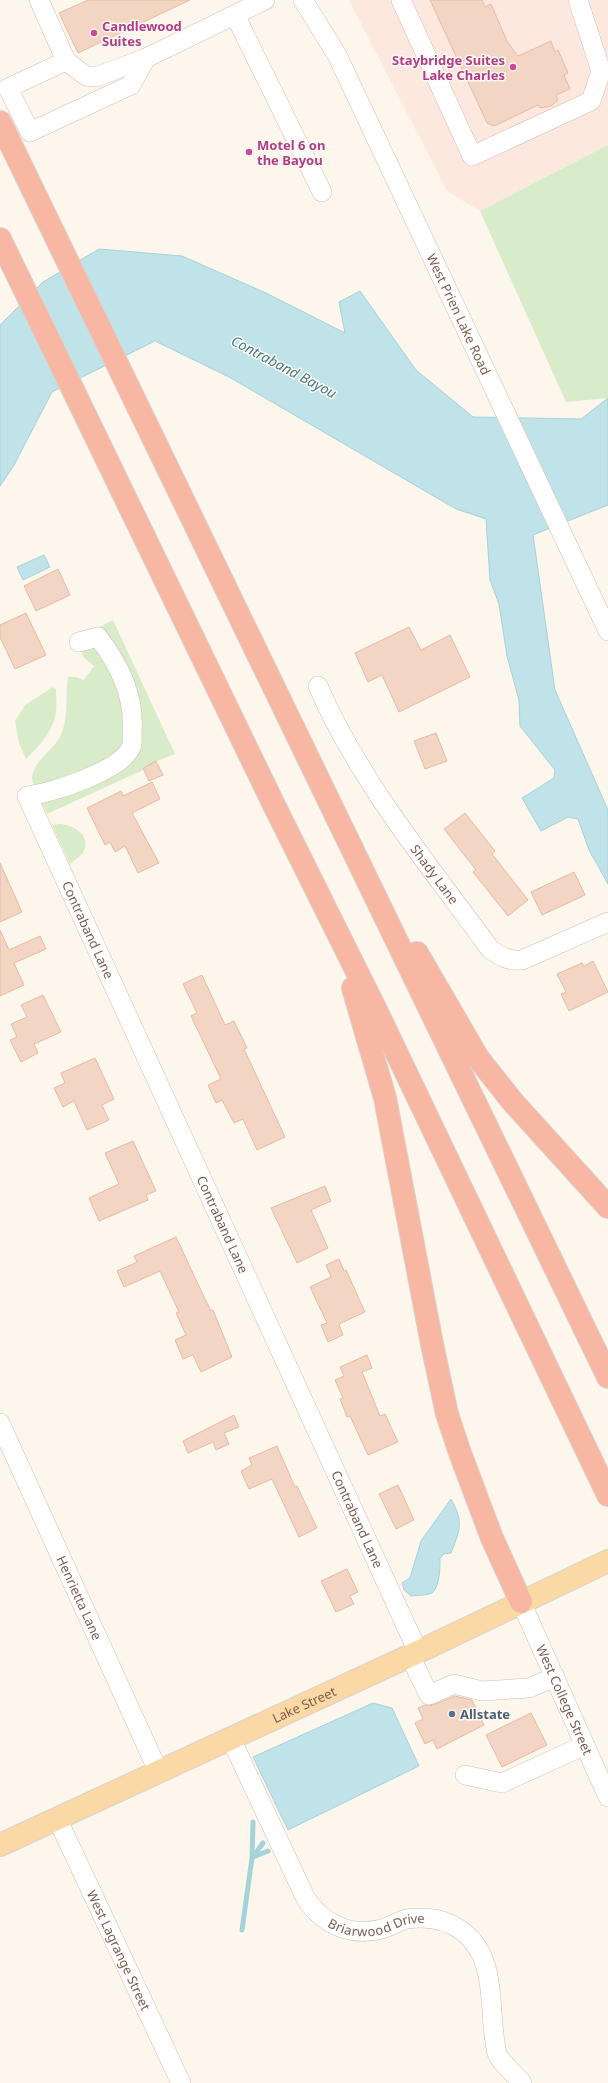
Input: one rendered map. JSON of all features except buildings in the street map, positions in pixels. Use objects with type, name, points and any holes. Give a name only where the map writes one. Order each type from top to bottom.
[{"type":"highway","points":[[0,122],[608,1377]]},
{"type":"highway","points":[[0,239],[325,907],[603,1485]]},
{"type":"highway","points":[[343,831],[478,1058],[512,1101],[608,1207]]},
{"type":"highway","points":[[325,907],[358,1003],[385,1098],[432,1344],[447,1414],[460,1454],[492,1538],[521,1602]]},
{"type":"main road","name":"Lake Street","points":[[0,1845],[159,1773],[414,1654],[608,1561]]},
{"type":"street","points":[[39,0],[66,61],[86,76],[96,76],[146,58],[265,0]]},
{"type":"street","name":"West Prien Lake Road","points":[[304,0],[337,55],[608,631]]},
{"type":"street","points":[[401,0],[472,156],[591,101],[601,71],[578,0]]},
{"type":"street","points":[[234,15],[322,192]]},
{"type":"street","points":[[66,61],[8,88],[30,132],[131,85],[146,58]]},
{"type":"street","name":"Contraband Lane","points":[[79,642],[98,637],[114,657],[128,690],[133,724],[131,747],[122,760],[109,769],[53,791],[27,796],[414,1654],[429,1695],[454,1684],[482,1691],[529,1688],[555,1677]]},
{"type":"street","name":"Shady Lane","points":[[318,686],[347,747],[368,780],[490,949],[502,958],[511,961],[522,960],[608,922]]},
{"type":"street","name":"Henrietta Lane","points":[[0,1423],[159,1773]]},
{"type":"street","name":"West College Street","points":[[521,1602],[608,1797]]},
{"type":"street","name":"Briarwood Drive","points":[[231,1739],[306,1899],[314,1910],[324,1919],[337,1927],[352,1931],[365,1932],[382,1929],[406,1920],[422,1918],[435,1919],[450,1924],[471,1939],[486,1965],[498,2055],[522,2083]]},
{"type":"street","points":[[465,1775],[502,1783],[585,1745]]},
{"type":"street","name":"West Lagrange Street","points":[[57,1818],[181,2083]]},
{"type":"shaded area","points":[[349,0],[608,0],[608,145],[480,211],[447,191]]},
{"type":"green space","points":[[608,145],[608,398],[566,402],[480,211]]},
{"type":"green space","points":[[113,620],[175,754],[142,767],[143,770],[47,814],[40,799],[131,757],[129,680],[100,627]]},
{"type":"green space","points":[[95,643],[120,675],[129,745],[119,760],[37,793],[32,780],[33,772],[36,766],[54,746],[61,735],[66,713],[68,677],[76,677],[84,680],[94,666],[83,657],[82,652],[87,646]]},
{"type":"green space","points":[[53,687],[56,690],[55,719],[49,732],[26,759],[19,743],[15,721],[25,705]]},
{"type":"green space","points":[[64,824],[78,830],[82,834],[86,843],[83,853],[70,864],[52,825]]},
{"type":"water","name":"Contraband Bayou","points":[[99,249],[182,256],[266,293],[345,333],[339,302],[360,291],[416,370],[473,417],[581,419],[608,398],[608,505],[533,535],[555,690],[608,810],[608,884],[589,850],[578,819],[568,817],[541,831],[522,798],[554,778],[555,770],[520,726],[519,700],[507,656],[499,604],[490,580],[486,519],[456,509],[229,377],[155,341],[52,392],[13,467],[0,486],[0,325],[43,282]]},
{"type":"water","points":[[44,555],[50,567],[23,580],[17,567]]},
{"type":"water","points":[[451,1499],[458,1514],[459,1526],[457,1538],[451,1553],[444,1554],[440,1558],[438,1581],[433,1592],[425,1595],[411,1596],[404,1590],[402,1583],[410,1578],[421,1541]]},
{"type":"water","points":[[373,1703],[392,1708],[419,1766],[288,1830],[253,1757]]},
{"type":"waterway","points":[[242,1930],[252,1858],[253,1822]]},
{"type":"waterway","points":[[253,1857],[263,1843]]},
{"type":"waterway","points":[[253,1857],[268,1851]]},
{"type":"place","name":"Candlewood Suites","points":[[94,33]]},
{"type":"place","name":"Staybridge Suites Lake Charles","points":[[513,67]]},
{"type":"place","name":"Motel 6 on the Bayou","points":[[249,152]]},
{"type":"place","name":"Allstate","points":[[452,1714]]}]
